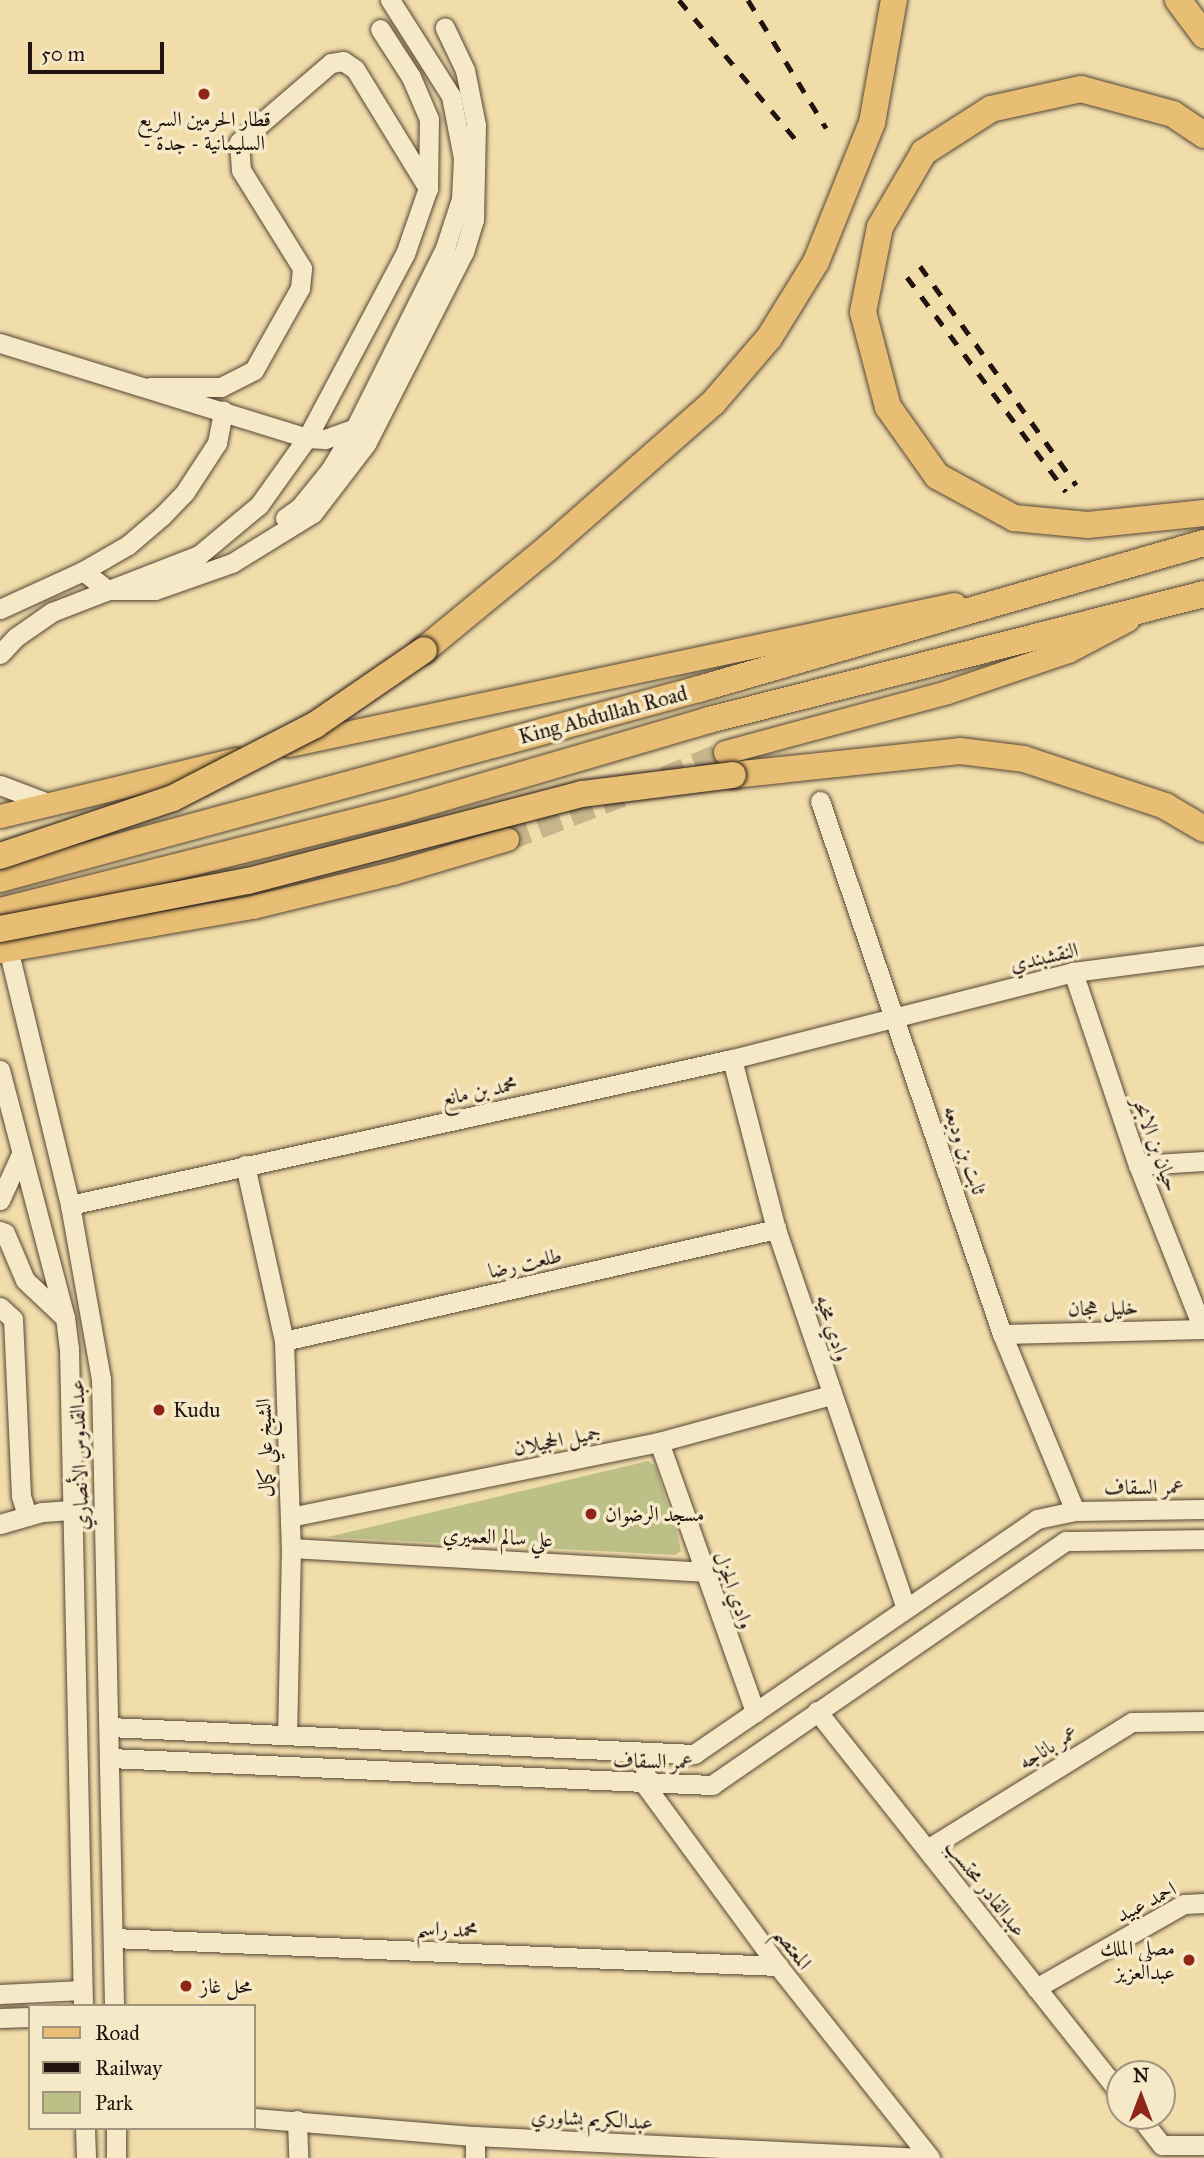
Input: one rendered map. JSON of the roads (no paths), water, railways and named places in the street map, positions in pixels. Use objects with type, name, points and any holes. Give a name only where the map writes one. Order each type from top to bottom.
[{"type":"highway","points":[[0,856],[173,798],[315,725],[424,650],[550,547],[713,402],[769,338],[816,262],[872,122],[894,0]]},
{"type":"highway","points":[[1178,0],[1204,35]]},
{"type":"highway","points":[[1204,135],[1173,114],[1081,89],[991,109],[924,152],[880,227],[863,312],[888,407],[937,475],[1014,518],[1088,525],[1204,513]]},
{"type":"highway","name":"King Abdullah Road","points":[[0,879],[699,689],[1204,543]]},
{"type":"highway","name":"King Abdullah Road","points":[[0,912],[405,809],[709,720],[1204,594]]},
{"type":"highway","points":[[3,943],[582,793],[729,764],[960,751],[1024,758],[1165,806],[1204,829]]},
{"type":"main road","points":[[0,816],[54,805],[347,730],[1087,576]]},
{"type":"main road","points":[[729,764],[1068,651],[1149,609]]},
{"type":"main road","points":[[3,943],[252,907],[404,870],[507,839]]},
{"type":"street","points":[[0,654],[16,637],[52,612],[198,555],[231,549],[300,507],[355,428],[445,248],[461,200],[463,158],[451,96],[390,0]]},
{"type":"street","points":[[83,570],[107,590],[155,590],[199,577],[273,542],[313,513],[366,444],[464,252],[474,220],[476,125],[465,70],[445,28]]},
{"type":"street","points":[[198,555],[259,505],[307,438],[405,254],[428,188],[429,120],[411,77],[380,29]]},
{"type":"street","points":[[150,387],[220,387],[254,370],[300,288],[302,268],[241,170],[239,142],[331,63],[342,61],[355,69],[428,188]]},
{"type":"street","points":[[0,343],[150,387],[307,438],[325,439],[355,428]]},
{"type":"street","points":[[0,609],[83,570],[128,545],[185,492],[218,443],[223,411]]},
{"type":"street","points":[[0,785],[54,805]]},
{"type":"street","name":"ثابت بن وديعه","points":[[820,801],[896,1017],[1002,1334],[1075,1511]]},
{"type":"street","name":"عبدالقدوس الأنصاري","points":[[0,912],[3,943],[70,1205],[101,1380],[114,2004]]},
{"type":"street","name":"النقشبندي","points":[[896,1017],[1073,972],[1204,955]]},
{"type":"street","name":"حيان بن الابحر","points":[[1073,972],[1138,1165],[1203,1329]]},
{"type":"street","name":"محمد بن مانع","points":[[70,1205],[732,1059],[896,1017]]},
{"type":"street","name":"وادي مخيه","points":[[732,1059],[776,1229],[905,1606]]},
{"type":"street","name":"عبدالقدوس الأنصاري","points":[[0,1070],[65,1317],[82,1998]]},
{"type":"street","points":[[0,1200],[22,1154]]},
{"type":"street","points":[[1138,1165],[1204,1161]]},
{"type":"street","name":"الشيخ علي كمال","points":[[245,1165],[284,1341],[291,1548],[287,1735]]},
{"type":"street","name":"طلعت رضا","points":[[284,1341],[776,1229]]},
{"type":"street","points":[[0,1231],[5,1233],[25,1280],[65,1317]]},
{"type":"street","points":[[0,1307],[13,1319],[21,1496],[27,1516]]},
{"type":"street","name":"خليل هجان","points":[[1002,1334],[1203,1329]]},
{"type":"street","name":"جميل الحجيلان","points":[[290,1517],[659,1442],[831,1395]]},
{"type":"street","name":"وادي الجزل","points":[[659,1442],[702,1572],[755,1712]]},
{"type":"street","name":"عمر السقاف","points":[[109,1727],[646,1754],[694,1754],[905,1606],[1037,1519],[1075,1511],[1204,1509]]},
{"type":"street","points":[[0,1524],[27,1516],[71,1510]]},
{"type":"street","name":"عمر السقاف","points":[[110,1758],[645,1785],[712,1785],[1066,1541],[1204,1539]]},
{"type":"street","name":"علي سالم العميري","points":[[291,1548],[702,1572]]},
{"type":"street","name":"عبدالقادر محتسب","points":[[817,1711],[1106,2075]]},
{"type":"street","name":"عمر باناجه","points":[[927,1849],[1132,1722],[1204,1721]]},
{"type":"street","points":[[645,1785],[646,1754]]},
{"type":"street","name":"المعتصم","points":[[645,1785],[778,1966],[928,2157]]},
{"type":"street","name":"احمد عبيد","points":[[1036,1988],[1184,1904],[1204,1903]]},
{"type":"street","name":"محمد راسم","points":[[113,1938],[778,1966]]},
{"type":"street","points":[[0,1994],[82,1998]]},
{"type":"street","points":[[0,2018],[28,2017]]},
{"type":"street","name":"عبدالكريم بشاوري","points":[[256,2118],[475,2136],[759,2154],[928,2157]]},
{"type":"street","points":[[297,2120],[298,2158]]},
{"type":"street","points":[[85,2130],[86,2158]]},
{"type":"street","points":[[116,2130],[116,2158]]},
{"type":"street","points":[[1150,2130],[1162,2145],[1204,2145]]},
{"type":"street","points":[[475,2136],[475,2158]]},
{"type":"tunnel","points":[[664,778],[725,752]]},
{"type":"tunnel","points":[[507,839],[622,795]]},
{"type":"railway","points":[[679,0],[801,146]]},
{"type":"railway","points":[[748,0],[826,128]]},
{"type":"railway","points":[[920,266],[1076,485]]},
{"type":"railway","points":[[907,277],[1066,492]]},
{"type":"place","name":"قطار الحرمين السريع - السليمانية - جدة","points":[[204,94]]},
{"type":"place","name":"Kudu","points":[[159,1410]]},
{"type":"place","name":"مسجد الرضوان","points":[[591,1514]]},
{"type":"place","name":"مصلي الملك عبدالعزيز","points":[[1189,1960]]},
{"type":"place","name":"محل غاز","points":[[186,1986]]}]
